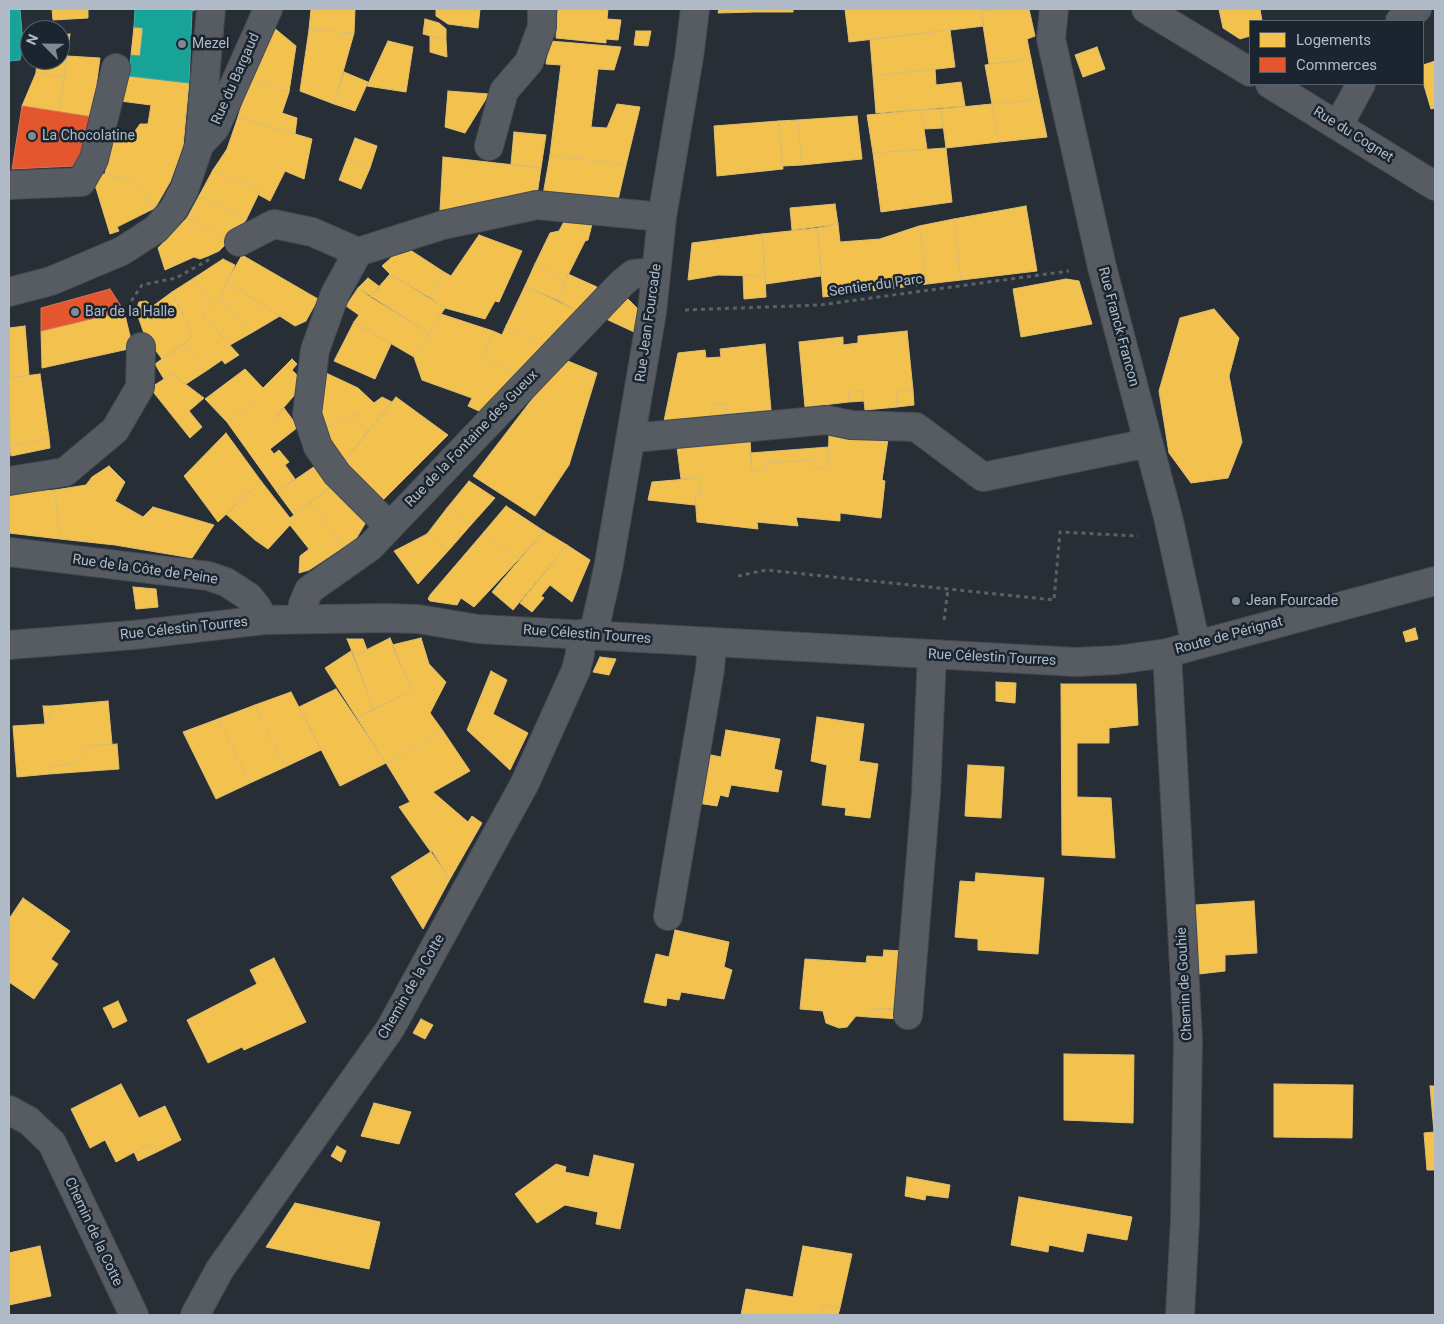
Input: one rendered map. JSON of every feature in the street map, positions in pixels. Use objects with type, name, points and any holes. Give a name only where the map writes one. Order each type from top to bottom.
[{"type":"street","points":[[9,292],[51,281],[102,261],[156,229],[173,210],[184,190],[199,146],[211,9]]},
{"type":"street","name":"Rue du Bargaud","points":[[199,146],[215,128],[268,9]]},
{"type":"street","points":[[489,146],[504,91],[529,62],[542,28],[542,9]]},
{"type":"street","name":"Rue Jean Fourcade","points":[[586,635],[608,570],[632,438],[652,312],[662,217],[689,57],[695,9]]},
{"type":"street","name":"Rue Franck Francon","points":[[1054,9],[1051,39],[1102,267],[1148,443],[1196,645]]},
{"type":"street","points":[[1146,9],[1249,71]]},
{"type":"street","points":[[1401,20],[1417,9]]},
{"type":"street","points":[[9,185],[81,182],[94,159],[116,68]]},
{"type":"street","name":"Rue du Cognet","points":[[1272,85],[1435,186]]},
{"type":"street","points":[[1338,126],[1360,85]]},
{"type":"street","points":[[239,242],[274,224],[312,232],[358,252],[443,225],[537,205],[662,217]]},
{"type":"street","points":[[358,252],[334,294],[315,350],[307,414],[318,447],[336,474],[389,526]]},
{"type":"street","name":"Rue de la Fontaine des Gueux","points":[[302,619],[303,604],[309,590],[370,547],[622,283],[633,274],[656,272]]},
{"type":"street","points":[[9,481],[65,472],[115,430],[140,387],[142,347]]},
{"type":"street","points":[[632,438],[828,420],[850,425],[916,427],[983,477],[1148,443]]},
{"type":"street","name":"Rue de la Côte de Peine","points":[[9,552],[208,576],[226,582],[249,597],[258,607],[264,620]]},
{"type":"street","name":"Route de Pérignat","points":[[1167,652],[1435,581]]},
{"type":"street","name":"Rue Célestin Tourres","points":[[9,645],[134,635],[264,620],[418,619],[478,629],[932,656],[1076,662],[1117,660],[1167,652]]},
{"type":"street","name":"Chemin de la Cotte","points":[[196,1315],[220,1269],[395,1020],[525,782],[576,670],[586,635]]},
{"type":"street","points":[[668,916],[710,669],[712,643]]},
{"type":"street","name":"Chemin de Gouhie","points":[[1167,652],[1188,1039],[1185,1220],[1180,1315]]},
{"type":"street","points":[[908,1015],[926,793],[932,656]]},
{"type":"street","name":"Chemin de la Cotte","points":[[9,1110],[29,1121],[52,1143],[134,1315]]},
{"type":"path","points":[[142,285],[176,278],[239,242]]},
{"type":"path","name":"Sentier du Parc","points":[[652,312],[820,305],[1102,267]]},
{"type":"path","points":[[738,576],[766,570],[1054,600],[1060,532],[1131,537],[1170,532]]},
{"type":"building: Logements","points":[[52,9],[88,9],[88,18],[53,20]]},
{"type":"building: Logements","points":[[311,9],[355,9],[354,33],[309,30]]},
{"type":"building: Logements","points":[[436,9],[480,9],[478,28],[448,24],[436,16]]},
{"type":"building: Logements","points":[[558,9],[608,9],[607,19],[621,20],[618,40],[606,39],[606,43],[556,38]]},
{"type":"building: Logements","points":[[719,9],[755,9],[755,12],[718,13]]},
{"type":"building: Logements","points":[[755,9],[793,9],[793,12],[755,12]]},
{"type":"building: Logements","points":[[845,9],[998,9],[981,12],[984,26],[849,42]]},
{"type":"building: Logements","points":[[998,9],[1029,9],[1035,36],[1027,39],[1031,59],[989,64],[981,12]]},
{"type":"building: Logements","points":[[1219,9],[1260,9],[1262,20],[1249,20],[1249,36],[1240,39],[1223,28]]},
{"type":"building: Logements","points":[[425,19],[439,23],[446,29],[446,40],[423,34]]},
{"type":"building: Logements","points":[[134,27],[143,28],[140,56],[131,55]]},
{"type":"building: Logements","points":[[273,27],[296,46],[289,92],[249,80]]},
{"type":"building: Logements","points":[[309,30],[354,33],[334,104],[300,91]]},
{"type":"building: Logements","points":[[950,30],[955,67],[873,76],[870,39]]},
{"type":"building: Logements","points":[[636,31],[651,31],[648,46],[634,45]]},
{"type":"building: Logements","points":[[430,36],[446,40],[447,57],[430,52]]},
{"type":"building: Logements","points":[[388,41],[413,47],[406,92],[367,86]]},
{"type":"building: Logements","points":[[550,41],[621,47],[614,70],[598,69],[591,127],[607,128],[617,104],[640,107],[626,165],[550,155],[561,65],[546,64]]},
{"type":"building: Logements","points":[[1097,47],[1105,69],[1083,77],[1075,55]]},
{"type":"building: Logements","points":[[70,56],[100,58],[92,117],[59,112],[65,70],[70,70]]},
{"type":"building: Logements","points":[[1031,59],[1039,99],[992,104],[985,65]]},
{"type":"building: Logements","points":[[1435,61],[1435,108],[1431,109],[1424,85],[1424,65]]},
{"type":"building: Logements","points":[[935,69],[936,85],[961,82],[965,106],[876,113],[873,76]]},
{"type":"building: Logements","points":[[36,70],[65,70],[64,77],[36,73]]},
{"type":"building: Logements","points":[[344,72],[368,82],[355,111],[334,104]]},
{"type":"building: Logements","points":[[36,73],[64,77],[59,112],[22,106]]},
{"type":"building: Logements","points":[[124,76],[189,83],[183,147],[170,182],[155,208],[131,180],[105,174],[114,129],[133,134],[140,124],[148,124],[151,105],[120,101]]},
{"type":"building: Logements","points":[[249,80],[289,92],[282,113],[297,118],[295,134],[238,117]]},
{"type":"building: Logements","points":[[448,91],[489,94],[465,133],[445,127]]},
{"type":"building: Logements","points":[[1039,99],[1047,137],[999,142],[992,104]]},
{"type":"building: Logements","points":[[992,104],[999,142],[946,148],[941,109]]},
{"type":"building: Logements","points":[[941,109],[943,128],[924,129],[921,110]]},
{"type":"building: Logements","points":[[921,110],[927,149],[873,153],[867,115]]},
{"type":"building: Logements","points":[[857,116],[862,159],[802,165],[798,120]]},
{"type":"building: Logements","points":[[238,117],[312,139],[304,179],[285,171],[270,201],[259,195],[260,191],[213,170],[227,149]]},
{"type":"building: Logements","points":[[798,120],[802,165],[783,166],[779,121]]},
{"type":"building: Logements","points":[[779,121],[783,169],[717,176],[714,126]]},
{"type":"building: Logements","points":[[514,132],[546,135],[541,168],[511,164]]},
{"type":"building: Logements","points":[[355,138],[377,146],[370,168],[347,159]]},
{"type":"building: Logements","points":[[946,148],[952,202],[881,212],[873,153]]},
{"type":"building: Logements","points":[[550,155],[626,165],[618,200],[543,195]]},
{"type":"building: Logements","points":[[443,157],[541,168],[536,202],[440,210]]},
{"type":"building: Logements","points":[[347,159],[370,168],[361,189],[339,180]]},
{"type":"building: Logements","points":[[213,170],[260,191],[246,220],[199,196]]},
{"type":"building: Logements","points":[[105,174],[131,180],[155,208],[117,227],[119,231],[110,234],[92,175]]},
{"type":"building: Logements","points":[[199,196],[246,220],[229,241],[187,218]]},
{"type":"building: Logements","points":[[835,204],[838,224],[792,230],[790,208]]},
{"type":"building: Logements","points":[[1026,206],[1037,271],[961,280],[954,219]]},
{"type":"building: Logements","points":[[568,214],[593,220],[588,240],[585,241],[565,281],[535,264],[550,233],[559,231]]},
{"type":"building: Logements","points":[[187,218],[229,241],[219,251],[208,256],[200,259],[194,257],[165,270],[158,248]]},
{"type":"building: Logements","points":[[954,219],[961,280],[927,284],[919,226]]},
{"type":"building: Logements","points":[[838,224],[840,242],[880,239],[919,226],[927,284],[823,297],[818,228]]},
{"type":"building: Logements","points":[[818,228],[821,276],[766,284],[762,234]]},
{"type":"building: Logements","points":[[762,234],[765,276],[718,275],[688,280],[692,243]]},
{"type":"building: Logements","points":[[479,235],[522,251],[499,302],[495,301],[485,319],[445,308],[429,297],[444,272],[451,276]]},
{"type":"building: Logements","points":[[404,246],[444,272],[429,297],[390,274],[382,266]]},
{"type":"building: Logements","points":[[242,255],[318,299],[306,321],[295,326],[227,282]]},
{"type":"building: Logements","points":[[223,259],[235,265],[220,298],[253,332],[230,345],[202,315],[213,305],[194,278]]},
{"type":"building: Logements","points":[[535,264],[565,281],[557,300],[525,286]]},
{"type":"building: Logements","points":[[390,274],[445,308],[429,333],[370,297]]},
{"type":"building: Logements","points":[[568,274],[597,287],[582,313],[557,300]]},
{"type":"building: Logements","points":[[743,275],[765,276],[766,297],[744,299]]},
{"type":"building: Logements","points":[[194,278],[213,305],[202,315],[239,355],[225,364],[222,360],[206,371],[183,344],[193,336],[172,292]]},
{"type":"building: Logements","points":[[368,278],[380,287],[370,297],[358,288]]},
{"type":"building: Logements","points":[[1066,279],[1079,281],[1092,324],[1021,337],[1013,289]]},
{"type":"building: Logements","points":[[227,282],[280,316],[253,332],[220,298]]},
{"type":"building: Logements","points":[[525,286],[582,313],[549,350],[506,326]]},
{"type":"building: Logements","points":[[358,288],[429,333],[414,357],[354,322],[359,315],[346,306]]},
{"type":"building: Logements","points":[[172,292],[193,336],[162,359],[145,336],[136,311],[139,302],[146,301],[153,306]]},
{"type":"building: Logements","points":[[624,295],[638,309],[634,332],[604,318]]},
{"type":"building: Logements","points":[[1214,309],[1239,338],[1229,376],[1242,442],[1228,478],[1191,483],[1169,453],[1159,391],[1180,318]]},
{"type":"building: Logements","points":[[124,311],[133,348],[42,368],[41,331]]},
{"type":"building: Logements","points":[[441,314],[493,331],[483,356],[519,377],[481,412],[468,406],[472,398],[422,380],[414,357]]},
{"type":"building: Logements","points":[[354,322],[391,344],[375,379],[334,361]]},
{"type":"building: Logements","points":[[25,326],[29,375],[9,378],[9,328]]},
{"type":"building: Logements","points":[[506,326],[549,350],[519,377],[483,356],[493,331],[502,335]]},
{"type":"building: Logements","points":[[907,331],[913,390],[896,392],[897,407],[865,410],[863,391],[848,392],[849,402],[805,407],[799,342],[843,337],[843,345],[858,343],[858,336]]},
{"type":"building: Logements","points":[[183,344],[206,371],[186,384],[172,374],[164,379],[155,364]]},
{"type":"building: Logements","points":[[765,344],[771,410],[727,414],[726,404],[711,405],[712,416],[664,421],[678,353],[705,350],[706,358],[721,357],[720,349]]},
{"type":"building: Logements","points":[[292,359],[297,364],[292,370],[305,383],[272,421],[254,403],[227,422],[205,399],[245,369],[263,388]]},
{"type":"building: Logements","points":[[563,359],[597,373],[569,465],[535,516],[473,476]]},
{"type":"building: Logements","points":[[326,373],[358,388],[374,403],[382,397],[392,402],[366,434],[356,413],[323,428],[315,409]]},
{"type":"building: Logements","points":[[40,374],[49,438],[10,447],[9,378]]},
{"type":"building: Logements","points":[[172,374],[204,398],[189,411],[202,427],[190,438],[150,388]]},
{"type":"building: Logements","points":[[913,390],[914,405],[897,407],[896,392]]},
{"type":"building: Logements","points":[[863,391],[864,401],[849,402],[848,392]]},
{"type":"building: Logements","points":[[396,397],[448,435],[378,505],[341,466]]},
{"type":"building: Logements","points":[[254,403],[272,421],[284,408],[298,427],[270,449],[274,454],[279,450],[289,462],[285,465],[295,479],[277,492],[227,422]]},
{"type":"building: Logements","points":[[726,404],[727,414],[712,416],[711,405]]},
{"type":"building: Logements","points":[[356,413],[366,434],[341,466],[323,428]]},
{"type":"building: Logements","points":[[226,433],[261,481],[218,522],[184,476]]},
{"type":"building: Logements","points":[[829,435],[888,439],[882,480],[885,481],[881,518],[840,513],[840,521],[796,517],[798,526],[757,522],[758,529],[697,522],[695,495],[701,495],[699,478],[681,479],[677,447],[750,440],[752,472],[766,471],[766,463],[813,460],[814,468],[828,467]]},
{"type":"building: Logements","points":[[49,438],[50,448],[11,456],[10,447]]},
{"type":"building: Logements","points":[[829,447],[828,467],[814,468],[813,460],[766,463],[766,471],[752,472],[750,453]]},
{"type":"building: Logements","points":[[318,464],[330,487],[294,515],[277,492]]},
{"type":"building: Logements","points":[[109,466],[125,482],[115,501],[143,517],[115,545],[60,539],[55,490],[86,485],[92,477]]},
{"type":"building: Logements","points":[[699,478],[701,495],[695,495],[695,505],[648,500],[652,482]]},
{"type":"building: Logements","points":[[261,481],[290,518],[311,502],[344,547],[309,570],[299,573],[300,556],[309,549],[290,525],[268,549],[255,540],[226,514]]},
{"type":"building: Logements","points":[[469,481],[495,498],[470,526],[447,508]]},
{"type":"building: Logements","points":[[336,483],[366,522],[356,539],[344,547],[311,502]]},
{"type":"building: Logements","points":[[55,490],[60,539],[9,533],[9,494]]},
{"type":"building: Logements","points":[[506,506],[544,531],[519,559],[484,532]]},
{"type":"building: Logements","points":[[153,507],[214,525],[192,558],[115,545]]},
{"type":"building: Logements","points":[[447,508],[470,526],[449,550],[427,534]]},
{"type":"building: Logements","points":[[544,531],[567,545],[513,610],[492,592]]},
{"type":"building: Logements","points":[[484,532],[519,559],[474,607],[461,598],[457,605],[430,601],[428,599],[430,595]]},
{"type":"building: Logements","points":[[427,534],[449,550],[418,584],[394,551]]},
{"type":"building: Logements","points":[[567,545],[590,560],[572,602],[550,585],[541,596],[544,598],[532,612],[520,603]]},
{"type":"building: Logements","points":[[133,587],[156,589],[158,607],[136,609]]},
{"type":"building: Logements","points":[[1415,628],[1418,639],[1406,642],[1403,632]]},
{"type":"building: Logements","points":[[390,638],[412,691],[374,709],[354,656]]},
{"type":"building: Logements","points":[[421,638],[429,664],[446,682],[430,713],[443,731],[386,763],[357,718],[412,691],[392,645]]},
{"type":"building: Logements","points":[[347,639],[363,639],[367,650],[354,656]]},
{"type":"building: Logements","points":[[351,651],[374,709],[357,718],[325,668]]},
{"type":"building: Logements","points":[[600,657],[616,659],[609,675],[593,672]]},
{"type":"building: Logements","points":[[491,671],[507,680],[493,714],[528,733],[510,770],[467,730]]},
{"type":"building: Logements","points":[[996,682],[1016,683],[1015,703],[996,701]]},
{"type":"building: Logements","points":[[1061,684],[1136,684],[1138,725],[1109,728],[1109,743],[1077,743],[1077,797],[1111,798],[1115,858],[1062,855]]},
{"type":"building: Logements","points":[[336,689],[386,763],[340,786],[299,707]]},
{"type":"building: Logements","points":[[291,692],[321,750],[285,767],[255,705]]},
{"type":"building: Logements","points":[[108,701],[112,744],[89,746],[74,764],[49,766],[49,774],[17,777],[13,726],[45,724],[52,712],[51,706]]},
{"type":"building: Logements","points":[[255,705],[285,767],[250,783],[218,719]]},
{"type":"building: Logements","points":[[43,706],[51,706],[52,712],[45,724]]},
{"type":"building: Logements","points":[[817,717],[864,724],[859,761],[878,764],[870,818],[845,815],[846,808],[822,805],[827,765],[811,761]]},
{"type":"building: Logements","points":[[218,719],[250,783],[216,799],[183,732]]},
{"type":"building: Logements","points":[[726,730],[780,739],[774,769],[782,771],[778,792],[731,785],[728,797],[720,795],[717,806],[697,803],[706,754],[721,757]]},
{"type":"building: Logements","points":[[443,731],[470,771],[433,792],[468,822],[472,816],[482,823],[450,879],[399,807],[410,802],[386,763]]},
{"type":"building: Logements","points":[[117,744],[119,769],[49,774],[49,766],[74,764],[89,746]]},
{"type":"building: Logements","points":[[968,765],[1004,767],[1001,818],[965,816]]},
{"type":"building: Logements","points":[[432,851],[450,879],[423,929],[391,877]]},
{"type":"building: Logements","points":[[976,873],[1044,878],[1038,954],[978,950],[978,939],[955,937],[960,881],[975,882]]},
{"type":"building: Logements","points":[[23,898],[70,931],[51,959],[58,964],[34,999],[9,982],[9,919]]},
{"type":"building: Logements","points":[[1254,901],[1257,953],[1225,955],[1225,971],[1199,974],[1195,905]]},
{"type":"building: Logements","points":[[675,930],[729,942],[724,967],[732,970],[724,999],[681,992],[679,1000],[667,998],[666,1006],[644,1002],[656,954],[669,957]]},
{"type":"building: Logements","points":[[884,950],[904,951],[895,1009],[870,1008],[868,1017],[856,1016],[847,1027],[839,1028],[826,1023],[823,1011],[800,1009],[805,959],[866,963],[867,956],[883,957]]},
{"type":"building: Logements","points":[[274,958],[306,1022],[244,1050],[242,1047],[208,1063],[187,1020],[257,984],[250,970]]},
{"type":"building: Logements","points":[[118,1001],[127,1021],[113,1028],[103,1008]]},
{"type":"building: Logements","points":[[870,1008],[901,1010],[900,1019],[868,1017]]},
{"type":"building: Logements","points":[[421,1019],[433,1025],[425,1039],[413,1033]]},
{"type":"building: Logements","points":[[1064,1054],[1134,1055],[1133,1123],[1064,1120]]},
{"type":"building: Logements","points":[[121,1084],[139,1118],[165,1106],[181,1140],[157,1152],[153,1142],[116,1162],[105,1140],[90,1148],[71,1109]]},
{"type":"building: Logements","points":[[1274,1084],[1353,1085],[1352,1138],[1274,1137]]},
{"type":"building: Logements","points":[[1430,1086],[1435,1086],[1435,1170],[1427,1170],[1424,1133],[1434,1132]]},
{"type":"building: Logements","points":[[374,1103],[411,1112],[399,1144],[361,1136]]},
{"type":"building: Logements","points":[[153,1142],[157,1152],[138,1161],[134,1152]]},
{"type":"building: Logements","points":[[337,1146],[346,1151],[341,1162],[331,1156]]},
{"type":"building: Logements","points":[[594,1155],[634,1164],[620,1229],[596,1224],[598,1212],[565,1205],[537,1223],[515,1194],[556,1164],[566,1167],[565,1172],[589,1177]]},
{"type":"building: Logements","points":[[907,1177],[950,1185],[948,1198],[926,1195],[925,1200],[905,1196]]},
{"type":"building: Logements","points":[[1019,1197],[1132,1217],[1127,1240],[1087,1233],[1083,1252],[1049,1245],[1048,1252],[1011,1245]]},
{"type":"building: Logements","points":[[295,1203],[380,1222],[369,1269],[266,1247]]},
{"type":"building: Logements","points":[[40,1246],[51,1296],[9,1305],[9,1253]]},
{"type":"building: Logements","points":[[803,1246],[852,1254],[840,1308],[822,1305],[820,1315],[741,1315],[746,1289],[793,1297]]},
{"type":"building: Logements","points":[[822,1305],[840,1308],[838,1315],[820,1315]]},
{"type":"building: Commerces","points":[[22,106],[92,117],[88,144],[75,166],[12,169]]},
{"type":"building: Commerces","points":[[110,289],[124,311],[41,331],[41,308]]},
{"type":"building: Public","points":[[9,9],[20,9],[20,60],[9,61]]},
{"type":"building: Public","points":[[135,9],[199,9],[192,11],[189,83],[129,76],[131,55],[140,56],[143,28],[134,27]]},
{"type":"place","name":"Mezel","points":[[182,44]]},
{"type":"place","name":"La Chocolatine","points":[[32,136]]},
{"type":"place","name":"Bar de la Halle","points":[[75,312]]},
{"type":"place","name":"Jean Fourcade","points":[[1236,601]]}]
